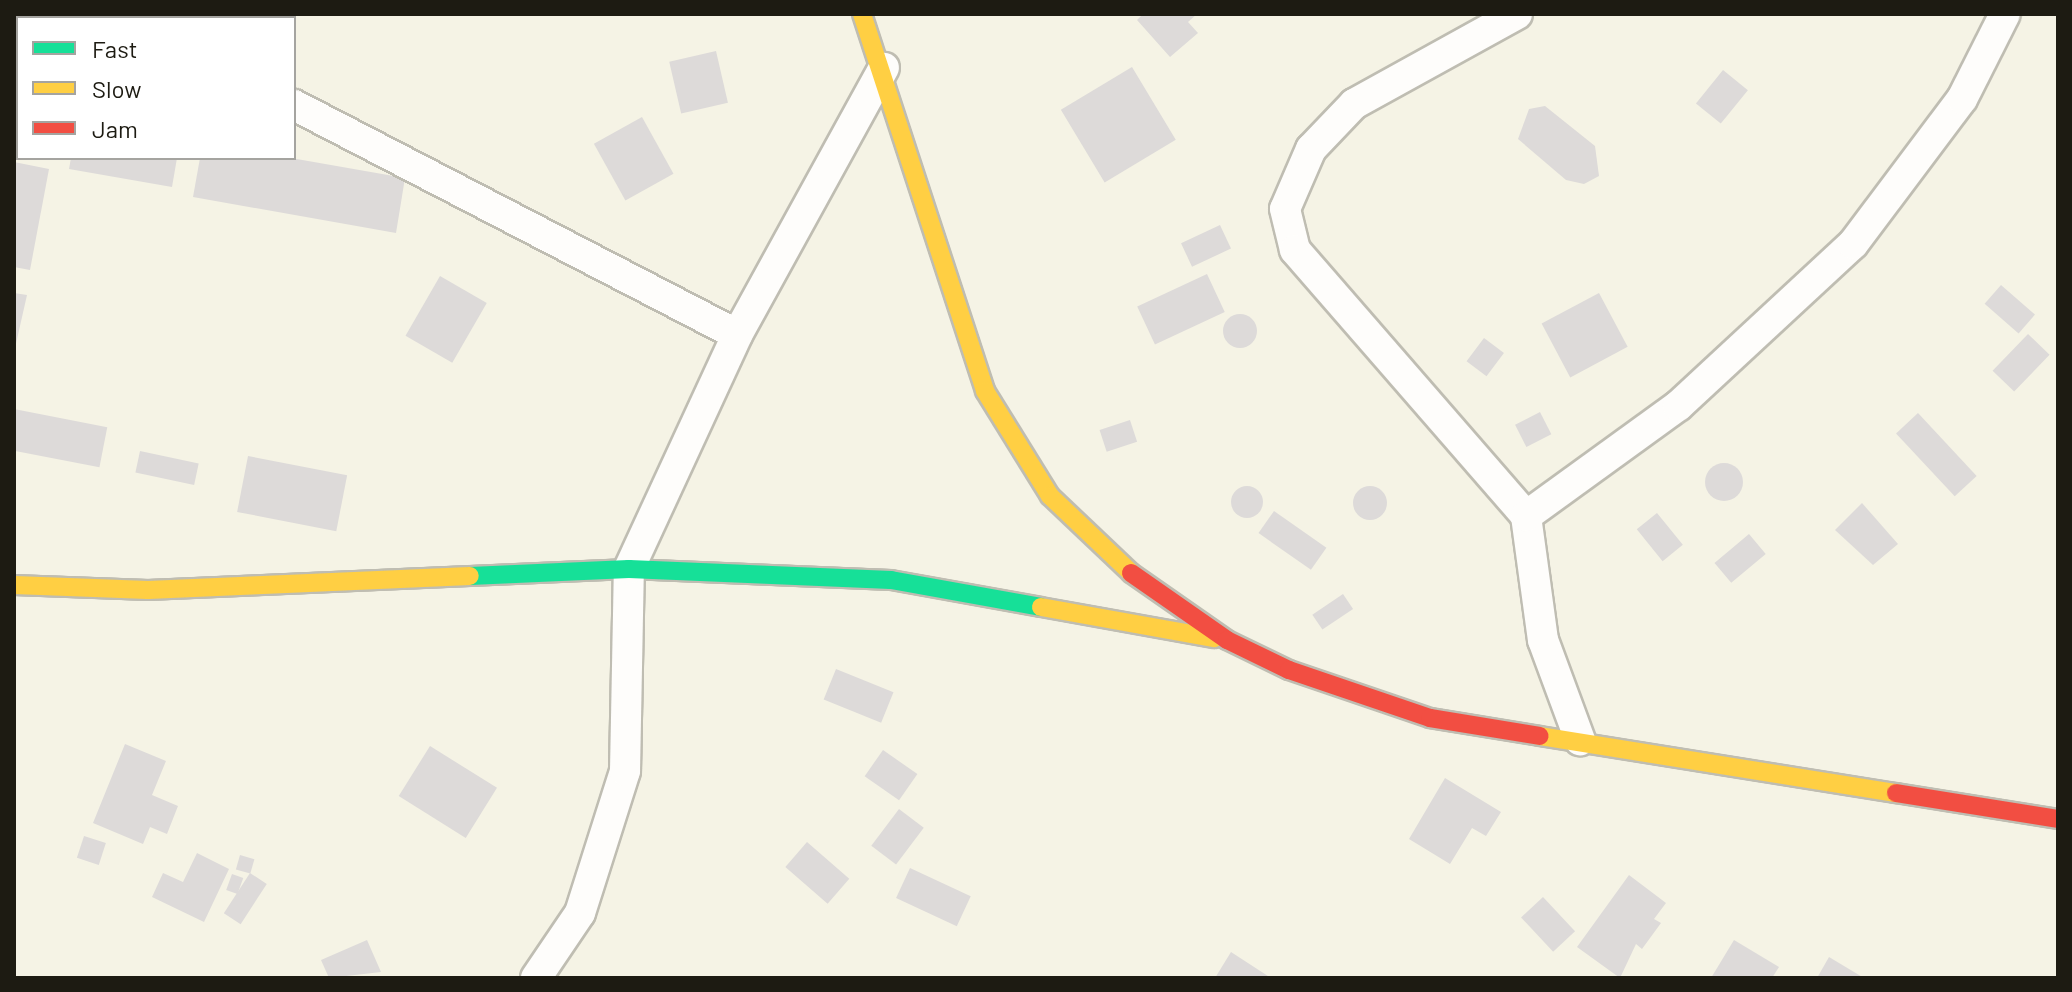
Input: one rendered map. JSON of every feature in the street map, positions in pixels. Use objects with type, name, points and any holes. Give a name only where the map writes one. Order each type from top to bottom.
[{"type":"street","points":[[862,14],[884,68],[955,318],[985,391],[1050,496],[1123,568],[1227,640],[1289,670],[1430,718],[2058,819]]},
{"type":"street","points":[[1517,14],[1354,104],[1311,149],[1285,209],[1295,250],[1526,516],[1543,640],[1580,740]]},
{"type":"street","points":[[1526,516],[1678,406],[1853,244],[1962,99],[2005,14]]},
{"type":"street","points":[[536,978],[580,913],[625,771],[629,569],[737,335],[884,68]]},
{"type":"street","points":[[296,106],[737,335]]},
{"type":"street","points":[[14,585],[148,590],[629,569],[891,580],[1227,640]]},
{"type":"building","points":[[1143,14],[1197,14],[1188,22],[1198,33],[1170,57],[1137,20]]},
{"type":"building","points":[[716,51],[728,103],[681,113],[669,62]]},
{"type":"building","points":[[1132,67],[1176,140],[1105,183],[1061,110]]},
{"type":"building","points":[[1723,70],[1748,90],[1721,124],[1696,103]]},
{"type":"building","points":[[1545,106],[1595,146],[1599,176],[1584,184],[1566,180],[1518,139],[1529,109]]},
{"type":"building","points":[[642,117],[674,174],[625,201],[594,144]]},
{"type":"building","points":[[296,159],[405,178],[396,233],[193,197],[200,160]]},
{"type":"building","points":[[71,160],[177,160],[172,187],[69,169]]},
{"type":"building","points":[[14,162],[49,169],[30,270],[14,267]]},
{"type":"building","points":[[1220,225],[1231,249],[1192,267],[1181,243]]},
{"type":"building","points":[[1207,274],[1225,312],[1155,345],[1137,307]]},
{"type":"building","points":[[440,276],[487,303],[452,363],[406,336]]},
{"type":"building","points":[[2001,285],[2035,315],[2019,333],[1985,304]]},
{"type":"building","points":[[14,293],[27,295],[15,348],[14,348]]},
{"type":"building","points":[[1599,293],[1628,347],[1570,377],[1542,324]]},
{"type":"building","points":[[1240,314],[1252,319],[1257,331],[1252,343],[1240,348],[1228,343],[1223,331],[1228,319]]},
{"type":"building","points":[[2028,334],[2050,355],[2014,392],[1993,371]]},
{"type":"building","points":[[1484,338],[1504,353],[1487,376],[1467,361]]},
{"type":"building","points":[[14,409],[107,427],[99,467],[14,451]]},
{"type":"building","points":[[1540,412],[1551,434],[1526,447],[1515,425]]},
{"type":"building","points":[[1918,413],[1977,476],[1955,496],[1896,433]]},
{"type":"building","points":[[1130,420],[1137,442],[1107,452],[1100,430]]},
{"type":"building","points":[[140,451],[199,463],[194,485],[135,473]]},
{"type":"building","points":[[248,456],[347,475],[336,531],[237,512]]},
{"type":"building","points":[[1724,463],[1737,469],[1743,482],[1737,495],[1724,501],[1711,495],[1705,482],[1711,469]]},
{"type":"building","points":[[1247,486],[1258,491],[1263,502],[1258,513],[1247,518],[1236,513],[1231,502],[1236,491]]},
{"type":"building","points":[[1370,486],[1382,491],[1387,503],[1382,515],[1370,520],[1358,515],[1353,503],[1358,491]]},
{"type":"building","points":[[1862,503],[1898,544],[1873,565],[1835,530]]},
{"type":"building","points":[[1274,511],[1326,548],[1311,570],[1259,533]]},
{"type":"building","points":[[1657,513],[1683,545],[1663,561],[1637,529]]},
{"type":"building","points":[[1749,534],[1766,554],[1731,583],[1715,563]]},
{"type":"building","points":[[1343,594],[1353,609],[1322,630],[1312,615]]},
{"type":"building","points":[[836,669],[893,692],[881,723],[824,700]]},
{"type":"building","points":[[125,744],[166,761],[152,795],[178,806],[167,834],[150,827],[143,844],[93,823]]},
{"type":"building","points":[[430,746],[497,788],[466,838],[399,796]]},
{"type":"building","points":[[883,750],[917,774],[899,800],[865,776]]},
{"type":"building","points":[[1445,778],[1501,812],[1486,836],[1472,828],[1450,864],[1409,839]]},
{"type":"building","points":[[899,809],[924,828],[896,864],[871,846]]},
{"type":"building","points":[[84,836],[106,843],[99,865],[77,858]]},
{"type":"building","points":[[807,842],[849,879],[828,904],[785,867]]},
{"type":"building","points":[[197,853],[229,869],[204,922],[152,897],[163,873],[183,882]]},
{"type":"building","points":[[240,855],[254,859],[250,874],[236,869]]},
{"type":"building","points":[[910,868],[971,896],[957,926],[896,898]]},
{"type":"building","points":[[250,873],[267,884],[241,924],[224,913]]},
{"type":"building","points":[[232,874],[243,878],[237,894],[226,890]]},
{"type":"building","points":[[1629,875],[1666,903],[1654,919],[1661,923],[1642,949],[1636,944],[1620,978],[1577,947]]},
{"type":"building","points":[[1543,897],[1575,931],[1553,952],[1521,917]]},
{"type":"building","points":[[367,940],[381,972],[329,978],[321,960]]},
{"type":"building","points":[[1734,940],[1779,967],[1772,978],[1711,978]]},
{"type":"building","points":[[1231,952],[1271,978],[1215,978]]},
{"type":"building","points":[[1829,957],[1864,978],[1817,978]]},
{"type":"traffic: fast","points":[[470,576],[629,569],[891,580],[1041,607]]},
{"type":"traffic: slow","points":[[862,14],[985,391],[1050,496],[1131,573]]},
{"type":"traffic: slow","points":[[14,585],[148,590],[470,576]]},
{"type":"traffic: slow","points":[[1041,607],[1214,638]]},
{"type":"traffic: slow","points":[[1540,736],[1896,793]]},
{"type":"traffic: jam","points":[[1131,573],[1227,640],[1289,670],[1430,718],[1540,736]]},
{"type":"traffic: jam","points":[[1896,793],[2058,819]]}]
